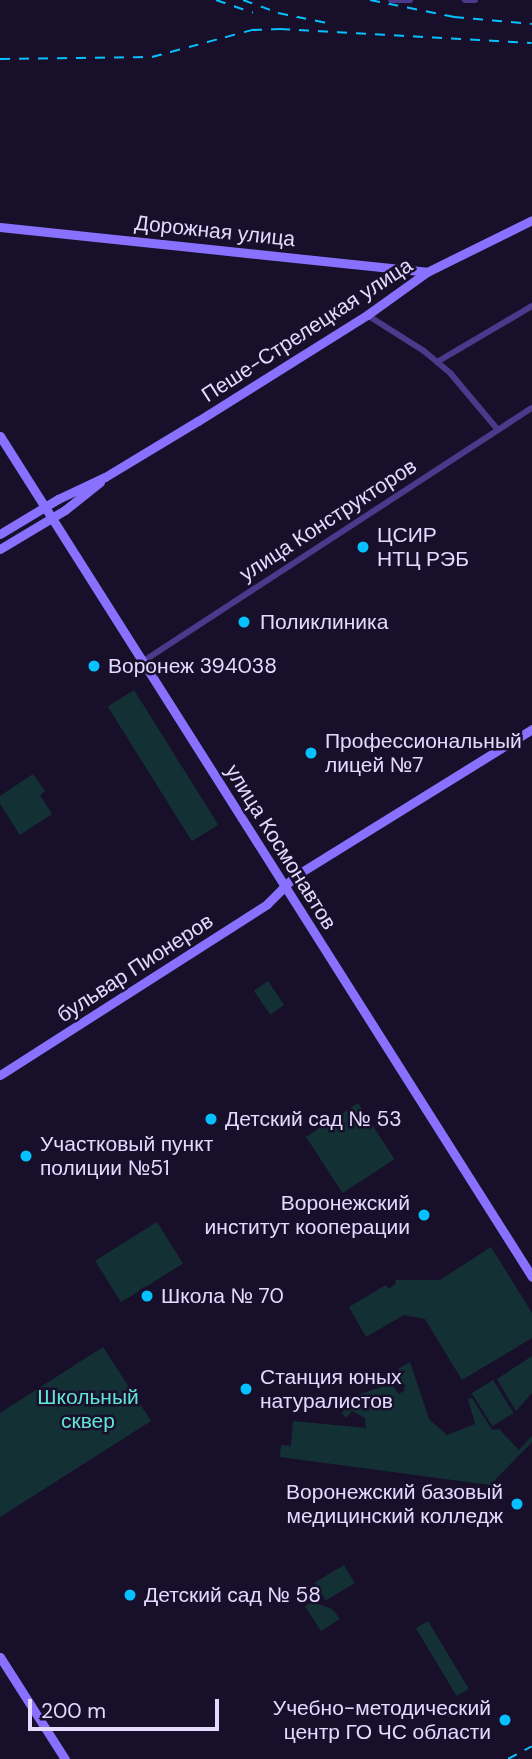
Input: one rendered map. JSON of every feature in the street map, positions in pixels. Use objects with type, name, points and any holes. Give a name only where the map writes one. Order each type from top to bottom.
[{"type":"street","points":[[391,0],[410,0]]},
{"type":"street","points":[[465,0],[475,0]]},
{"type":"street","name":"Пеше-Стрелецкая улица","points":[[0,534],[44,507],[105,477],[367,315],[427,272],[532,220]]},
{"type":"street","name":"Дорожная улица","points":[[0,226],[427,272]]},
{"type":"street","points":[[437,362],[532,306]]},
{"type":"street","points":[[367,315],[437,362],[470,394],[498,430]]},
{"type":"street","name":"улица Конструкторов","points":[[142,662],[532,408]]},
{"type":"street","name":"улица Космонавтов","points":[[0,436],[532,1277]]},
{"type":"street","name":"Пеше-Стрелецкая улица","points":[[0,549],[52,518],[105,477]]},
{"type":"street","name":"бульвар Пионеров","points":[[0,1075],[267,904],[286,885],[329,853],[532,729]]},
{"type":"street","points":[[0,1657],[65,1759]]},
{"type":"green space","points":[[134,690],[218,825],[192,841],[108,706]]},
{"type":"green space","points":[[33,774],[45,791],[40,795],[52,814],[20,835],[0,804],[0,796]]},
{"type":"green space","points":[[268,981],[284,1005],[270,1015],[254,991]]},
{"type":"green space","points":[[358,1103],[394,1159],[342,1193],[306,1137]]},
{"type":"green space","points":[[157,1222],[183,1264],[121,1302],[95,1261]]},
{"type":"green space","points":[[491,1247],[532,1313],[532,1338],[462,1380],[425,1319],[404,1315],[366,1337],[349,1307],[386,1285],[388,1289],[396,1284],[395,1280],[440,1280]]},
{"type":"green space","name":"Школьный сквер","points":[[103,1347],[151,1421],[0,1517],[0,1413]]},
{"type":"green space","points":[[532,1356],[532,1393],[516,1411],[497,1379]]},
{"type":"green space","points":[[410,1362],[429,1419],[447,1435],[475,1424],[468,1399],[472,1398],[492,1430],[499,1429],[519,1450],[532,1436],[532,1442],[490,1485],[280,1457],[281,1445],[291,1446],[293,1421],[366,1428],[365,1418],[352,1411],[346,1418],[342,1413],[351,1397],[391,1384],[399,1394],[405,1390],[398,1369]]},
{"type":"green space","points":[[493,1380],[514,1413],[492,1426],[472,1393]]},
{"type":"green space","points":[[344,1565],[355,1583],[326,1601],[315,1583]]},
{"type":"green space","points":[[312,1602],[332,1609],[340,1619],[321,1631],[305,1606]]},
{"type":"green space","points":[[428,1621],[469,1689],[457,1696],[416,1628]]},
{"type":"railway","points":[[216,0],[253,13]]},
{"type":"railway","points":[[243,0],[278,13],[327,23]]},
{"type":"railway","points":[[370,0],[454,17],[532,24]]},
{"type":"railway","points":[[0,59],[152,57],[252,30],[280,29],[532,43]]},
{"type":"railway","points":[[508,1759],[532,1746]]},
{"type":"place","name":"ЦСИР НТЦ РЭБ","points":[[363,547]]},
{"type":"place","name":"Поликлиника","points":[[244,622]]},
{"type":"place","name":"Воронеж 394038","points":[[94,666]]},
{"type":"place","name":"Профессиональный лицей №7","points":[[311,753]]},
{"type":"place","name":"Детский сад № 53","points":[[211,1119]]},
{"type":"place","name":"Участковый пункт полиции №51","points":[[26,1156]]},
{"type":"place","name":"Воронежский институт кооперации","points":[[424,1215]]},
{"type":"place","name":"Школа № 70","points":[[147,1296]]},
{"type":"place","name":"Станция юных натуралистов","points":[[246,1389]]},
{"type":"place","name":"Воронежский базовый медицинский колледж","points":[[517,1504]]},
{"type":"place","name":"Детский сад № 58","points":[[130,1595]]},
{"type":"place","name":"Учебно-методический центр ГО ЧС области","points":[[505,1720]]}]
